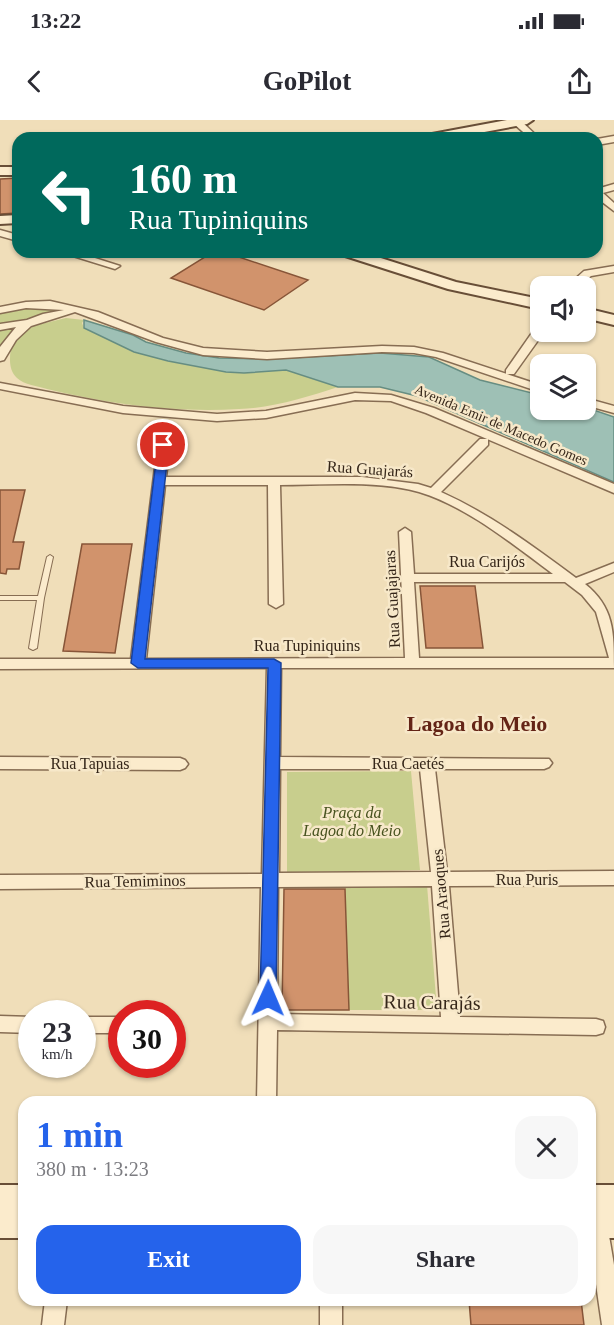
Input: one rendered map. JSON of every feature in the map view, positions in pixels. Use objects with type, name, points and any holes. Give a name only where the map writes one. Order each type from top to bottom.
[{"type":"main road","points":[[465,132],[525,121]]},
{"type":"main road","points":[[366,258],[453,286],[530,302]]},
{"type":"main road","points":[[596,316],[614,320]]},
{"type":"main road","points":[[0,1200],[18,1200]]},
{"type":"main road","points":[[0,1223],[18,1223]]},
{"type":"street","points":[[86,258],[115,266]]},
{"type":"street","points":[[584,276],[588,273],[614,269]]},
{"type":"street","points":[[0,310],[31,304],[51,304],[105,318],[183,347],[201,350],[259,355],[415,350],[458,360],[498,377],[530,386]]},
{"type":"street","points":[[0,327],[30,322],[60,313],[80,311]]},
{"type":"street","points":[[0,358],[13,333],[30,322]]},
{"type":"street","points":[[510,372],[531,342]]},
{"type":"street","name":"Avenida Emir de Macedo Gomes","points":[[0,377],[3,382],[19,390]]},
{"type":"street","name":"Avenida Emir de Macedo Gomes","points":[[0,386],[129,410],[226,417],[265,415],[349,397],[371,395],[392,398],[430,410],[614,489]]},
{"type":"street","points":[[596,404],[614,410]]},
{"type":"street","points":[[138,663],[166,427]]},
{"type":"street","points":[[433,493],[483,442]]},
{"type":"street","points":[[274,481],[276,604]]},
{"type":"street","name":"Rua Guajarás","points":[[159,482],[362,481],[418,488],[433,493],[474,513],[571,580],[603,611],[614,655]]},
{"type":"street","name":"Rua Guajajaras","points":[[405,532],[412,663]]},
{"type":"street","name":"Rua Carijós","points":[[407,578],[571,580],[614,567]]},
{"type":"street","points":[[266,1096],[274,663]]},
{"type":"street","name":"Rua Tupiniquins","points":[[0,664],[614,663]]},
{"type":"street","name":"Rua Tapuias","points":[[0,763],[180,764]]},
{"type":"street","name":"Rua Caetés","points":[[272,763],[544,763]]},
{"type":"street","name":"Rua Araoques","points":[[427,763],[440,880],[451,1025]]},
{"type":"street","name":"Rua Puris","points":[[270,880],[614,878]]},
{"type":"street","name":"Rua Temiminos","points":[[0,882],[270,880]]},
{"type":"street","name":"Rua Carajás","points":[[267,1022],[596,1027]]},
{"type":"street","points":[[0,1024],[18,1025]]},
{"type":"street","points":[[599,1212],[613,1325]]},
{"type":"street","points":[[53,1325],[55,1306]]},
{"type":"street","points":[[331,1306],[331,1325]]},
{"type":"lane","points":[[33,648],[50,557]]},
{"type":"lane","points":[[0,598],[41,598]]},
{"type":"green space","points":[[11,307],[80,311],[30,322],[0,358],[0,310]]},
{"type":"green space","points":[[66,318],[84,320],[82,323],[84,328],[134,352],[168,361],[226,372],[286,370],[338,387],[264,407],[191,410],[94,399],[27,384],[20,380],[10,366],[12,343],[33,326]]},
{"type":"green space","name":"Praça da Lagoa do Meio","points":[[411,771],[420,870],[287,872],[287,772]]},
{"type":"green space","points":[[427,885],[437,1010],[349,1010],[345,886]]},
{"type":"water","points":[[84,320],[133,335],[146,342],[186,353],[219,358],[270,359],[380,353],[429,357],[480,380],[530,392],[530,420],[596,420],[596,411],[614,417],[614,482],[417,396],[380,387],[338,387],[286,370],[226,372],[168,361],[134,352],[84,328]]},
{"type":"building","points":[[12,178],[12,213],[0,214],[0,179]]},
{"type":"building","points":[[203,258],[242,258],[308,280],[264,310],[171,278]]},
{"type":"building","points":[[0,490],[25,490],[13,542],[24,542],[19,569],[7,569],[6,574],[0,573]]},
{"type":"building","points":[[82,544],[132,544],[115,653],[63,651]]},
{"type":"building","points":[[420,586],[475,586],[483,648],[426,648]]},
{"type":"building","points":[[284,889],[345,889],[349,1010],[282,1010]]},
{"type":"building","points":[[469,1306],[582,1306],[584,1325],[471,1325]]},
{"type":"district","name":"Lagoa do Meio","points":[[477,723]]},
{"type":"route","points":[[163,445],[138,663],[274,663],[268,998]]}]
